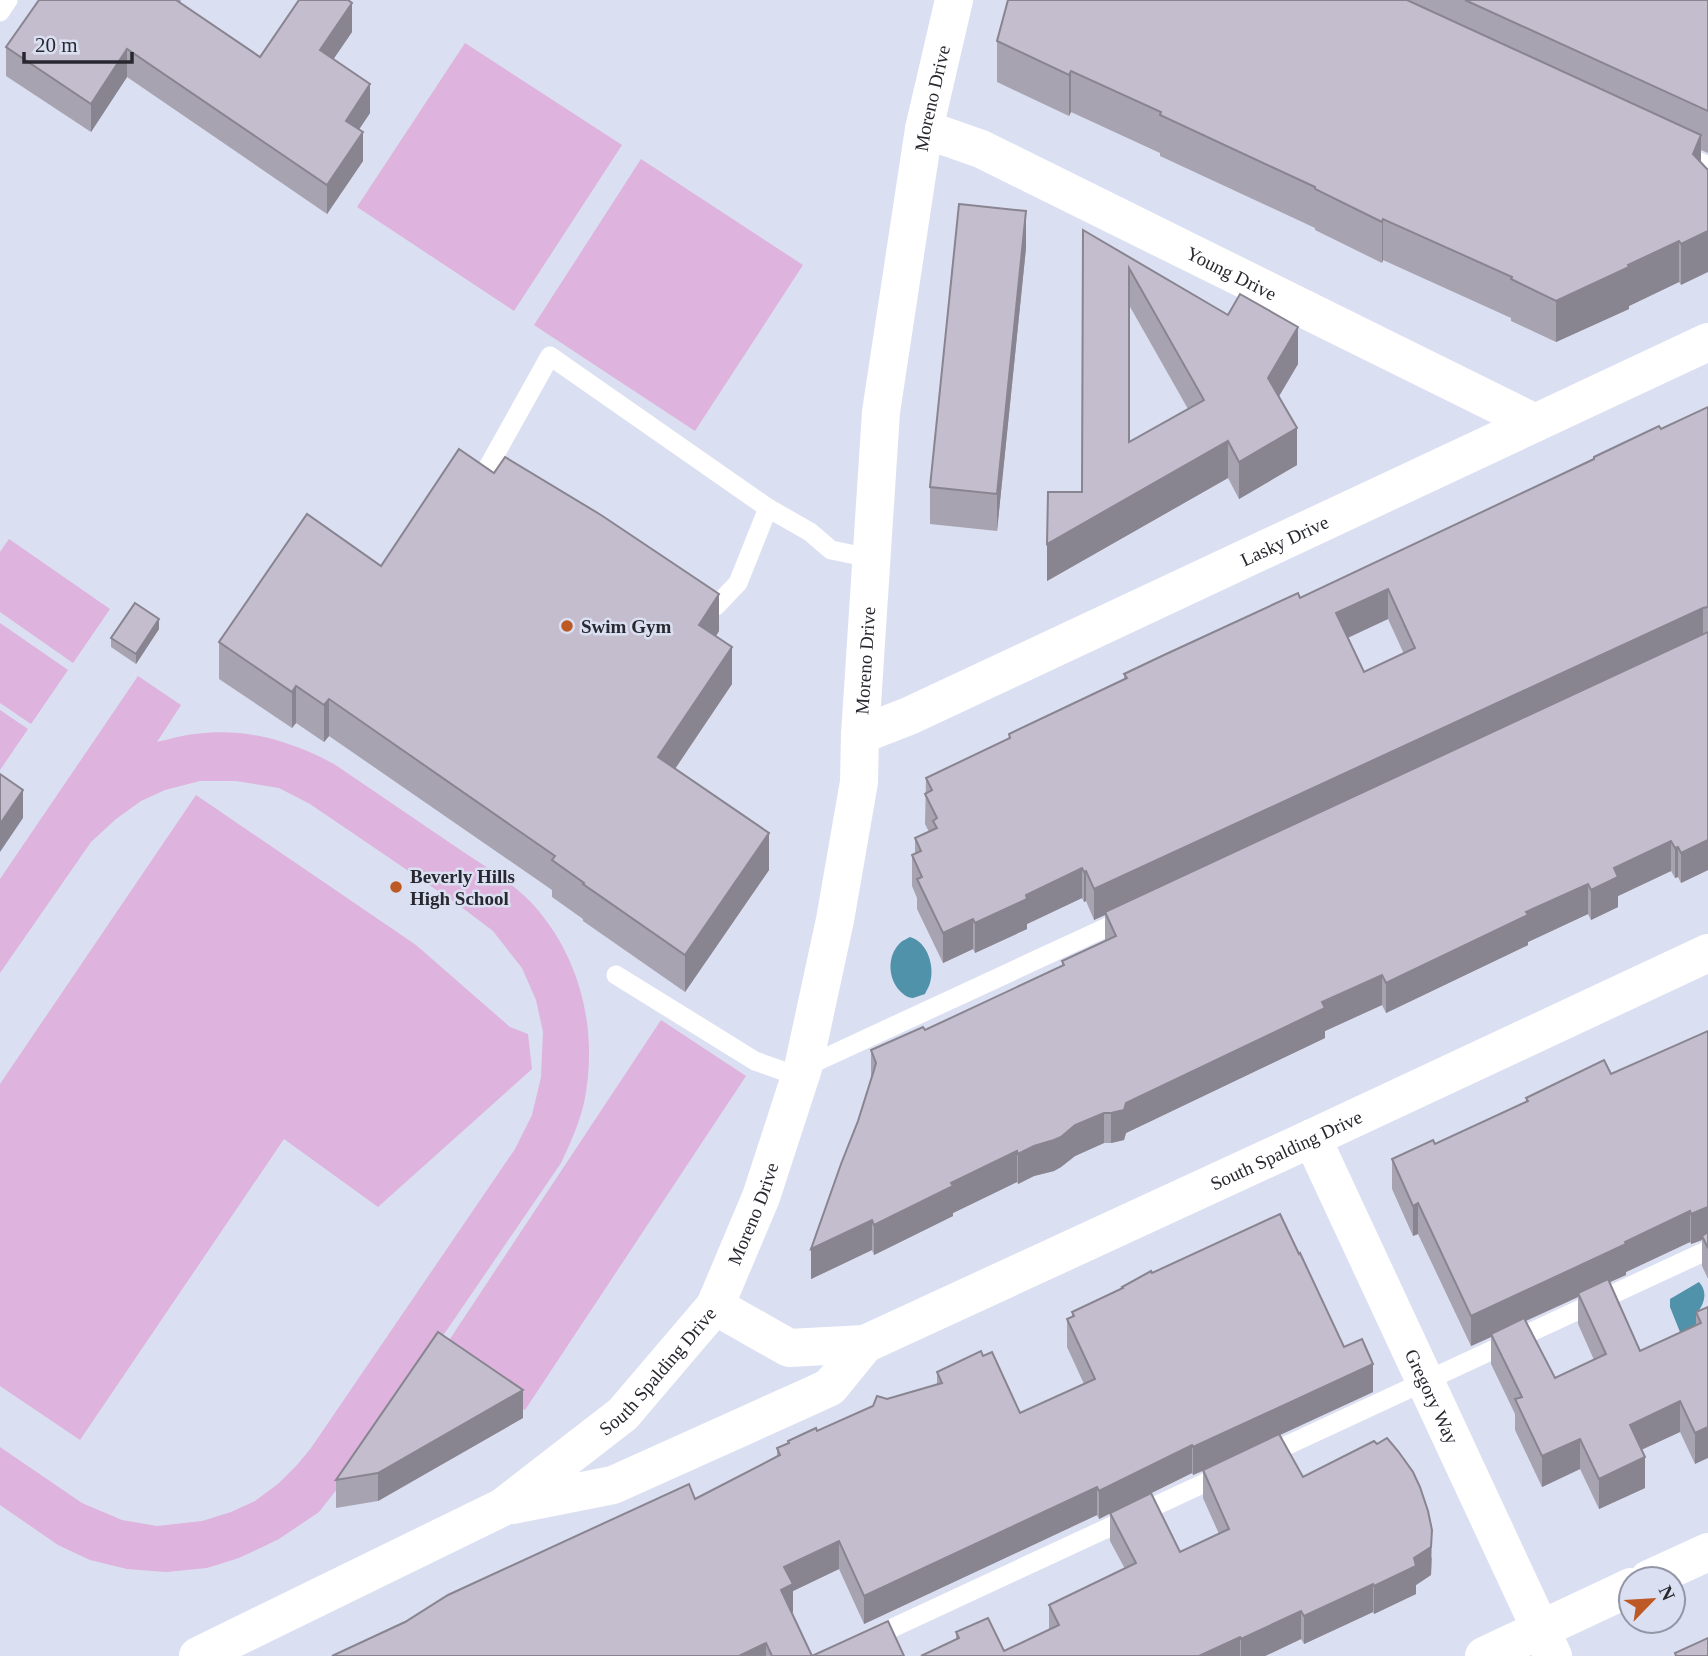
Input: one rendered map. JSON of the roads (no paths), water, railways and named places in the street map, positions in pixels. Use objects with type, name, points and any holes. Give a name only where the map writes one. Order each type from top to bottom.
[{"type":"street","name":"Moreno Drive","points":[[715,1306],[761,1197],[802,1072],[835,920],[859,782],[881,412],[924,129],[954,0]]},
{"type":"street","name":"Young Drive","points":[[924,129],[981,149],[1535,423]]},
{"type":"street","name":"Lasky Drive","points":[[860,735],[909,716],[1708,342]]},
{"type":"street","name":"South Spalding Drive","points":[[198,1656],[503,1507],[623,1414],[715,1306],[789,1348],[865,1344],[1708,953]]},
{"type":"street","name":"Gregory Way","points":[[1312,1138],[1546,1643]]},
{"type":"street","name":"South Spalding Drive","points":[[503,1507],[613,1485],[802,1400],[830,1387],[865,1344]]},
{"type":"street","points":[[1680,1565],[1708,1552]]},
{"type":"street","points":[[1484,1656],[1546,1643],[1617,1596]]},
{"type":"lane","points":[[0,12],[8,0]]},
{"type":"lane","points":[[1658,143],[1708,166]]},
{"type":"lane","points":[[523,490],[487,469],[550,356],[768,508],[810,532],[831,550],[871,558]]},
{"type":"lane","points":[[687,588],[716,606],[738,583],[768,508]]},
{"type":"lane","points":[[616,975],[755,1060],[802,1072],[1141,911]]},
{"type":"lane","points":[[832,1656],[1708,1250]]},
{"type":"water","points":[[910,937],[926,950],[932,970],[925,994],[913,998],[907,997],[895,985],[890,967],[896,948]]},
{"type":"water","points":[[1699,1282],[1704,1294],[1702,1306],[1696,1314],[1698,1328],[1691,1334],[1680,1332],[1670,1307],[1670,1299]]},
{"type":"place","name":"Swim Gym","points":[[567,626]]},
{"type":"place","name":"Beverly Hills High School","points":[[396,887]]}]
